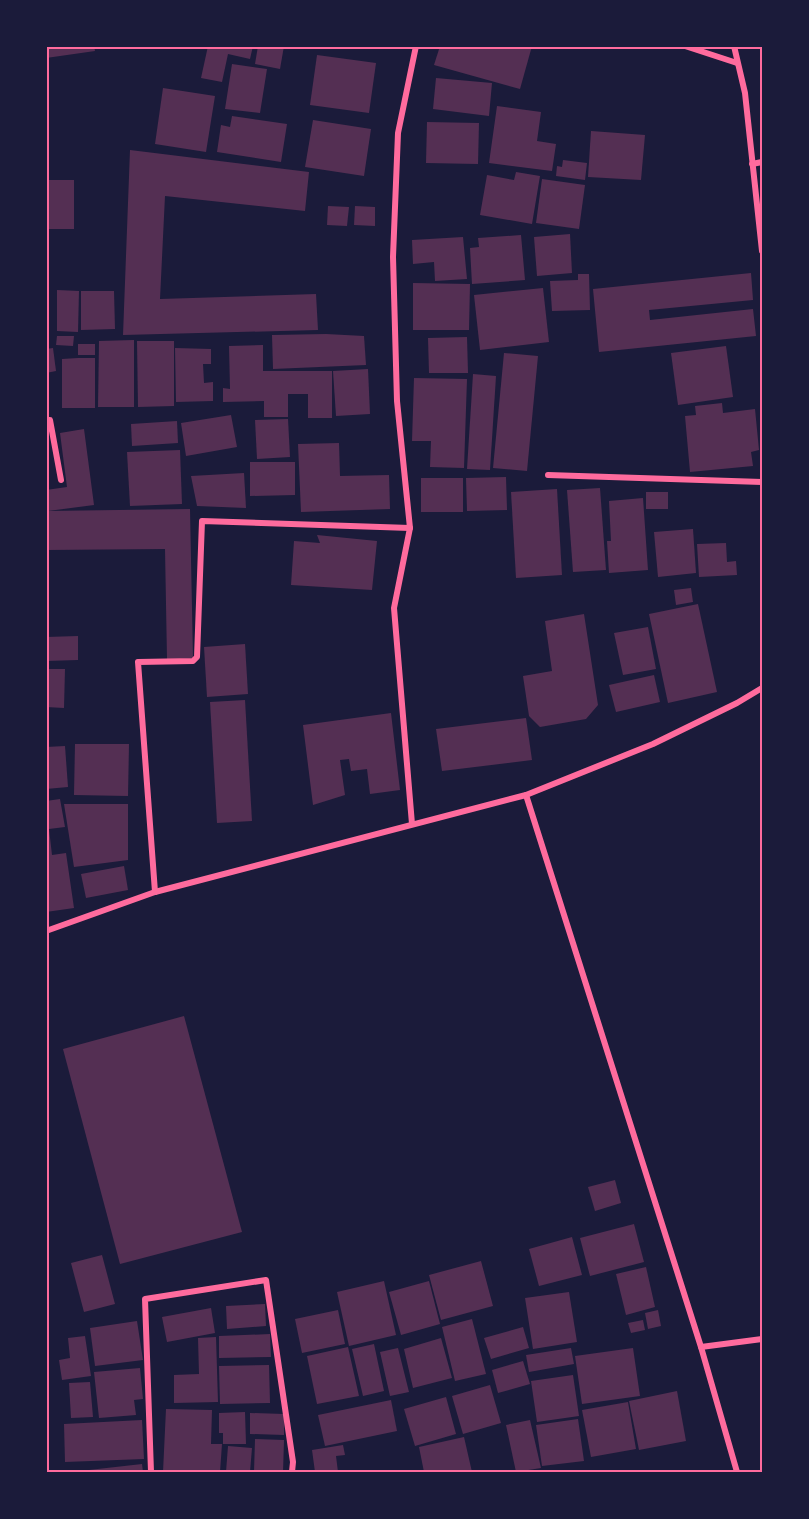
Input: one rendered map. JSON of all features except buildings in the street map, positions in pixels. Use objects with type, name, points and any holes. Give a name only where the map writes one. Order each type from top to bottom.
[{"type":"street","points":[[412,824],[394,608],[410,528],[397,401],[393,257],[398,133],[416,46]]},
{"type":"street","points":[[686,46],[737,63]]},
{"type":"street","points":[[734,46],[745,93],[762,251]]},
{"type":"street","points":[[752,164],[762,162]]},
{"type":"street","points":[[46,420],[50,420],[61,480]]},
{"type":"street","points":[[548,475],[762,482]]},
{"type":"street","points":[[155,892],[138,662],[193,661],[197,657],[202,521],[410,528]]},
{"type":"street","points":[[46,931],[155,892],[526,795],[653,744],[736,704],[762,688]]},
{"type":"street","points":[[526,795],[700,1347],[737,1473]]},
{"type":"street","points":[[151,1473],[145,1299],[266,1280],[285,1397],[293,1462],[292,1473]]},
{"type":"street","points":[[700,1347],[762,1340]]}]
